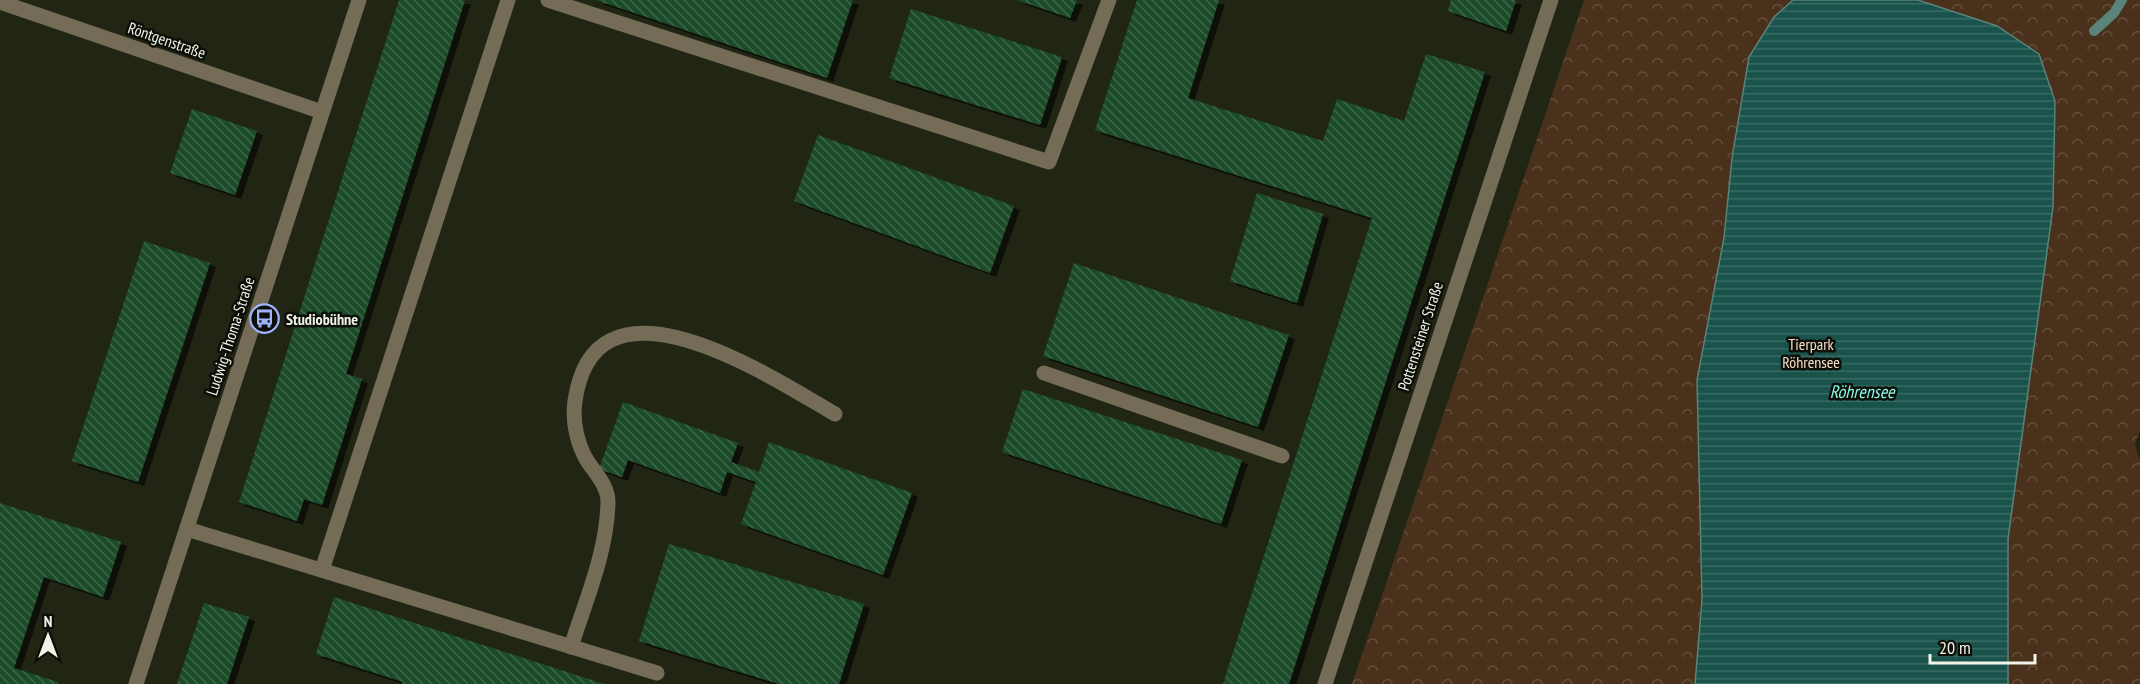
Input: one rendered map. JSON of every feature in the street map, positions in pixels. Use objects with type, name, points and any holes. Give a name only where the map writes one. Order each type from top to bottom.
[{"type":"street","name":"Ludwig-Thoma-Straße","points":[[136,684],[359,0]]},
{"type":"street","points":[[322,570],[508,0]]},
{"type":"street","points":[[548,0],[1049,162],[1109,0]]},
{"type":"street","name":"Pottensteiner Straße","points":[[1325,684],[1551,0]]},
{"type":"street","name":"Röntgenstraße","points":[[0,2],[322,112]]},
{"type":"street","points":[[571,647],[606,537],[608,498],[600,477],[586,460],[575,429],[577,391],[583,373],[600,344],[626,333],[652,333],[696,343],[739,359],[835,414]]},
{"type":"street","points":[[1044,373],[1282,456]]},
{"type":"street","points":[[187,529],[657,673]]},
{"type":"green space","name":"Tierpark Röhrensee","points":[[1584,0],[2140,0],[2140,430],[2135,444],[2140,461],[2140,684],[1352,684]]},
{"type":"water","name":"Röhrensee","points":[[1793,0],[1918,0],[1997,26],[2039,54],[2055,101],[2053,207],[2008,539],[2008,684],[1695,684],[1702,600],[1697,380],[1724,238],[1732,158],[1749,57],[1774,17]]},
{"type":"building","points":[[399,0],[465,0],[346,374],[362,379],[322,505],[304,499],[297,521],[239,502]]},
{"type":"building","points":[[596,0],[853,0],[827,78]]},
{"type":"building","points":[[1017,0],[1077,0],[1070,18]]},
{"type":"building","points":[[1137,0],[1219,0],[1188,98],[1323,141],[1337,99],[1404,121],[1426,54],[1485,72],[1289,684],[1223,684],[1372,218],[1095,130]]},
{"type":"building","points":[[1451,0],[1516,0],[1506,31],[1448,11]]},
{"type":"building","points":[[911,9],[1062,57],[1040,125],[889,78]]},
{"type":"building","points":[[192,109],[257,131],[235,195],[170,173]]},
{"type":"building","points":[[818,135],[1014,206],[990,273],[794,201]]},
{"type":"building","points":[[1257,193],[1323,214],[1297,303],[1230,281]]},
{"type":"building","points":[[144,241],[210,263],[138,482],[72,461]]},
{"type":"building","points":[[1074,263],[1289,335],[1258,427],[1043,356]]},
{"type":"building","points":[[1023,389],[1242,460],[1221,524],[1002,452]]},
{"type":"building","points":[[623,402],[738,443],[731,462],[759,472],[769,442],[912,493],[883,575],[741,524],[756,482],[727,472],[720,493],[628,460],[622,477],[599,469]]},
{"type":"building","points":[[0,503],[121,542],[103,597],[44,577],[14,668],[58,682],[58,684],[0,684]]},
{"type":"building","points":[[669,544],[864,604],[839,684],[779,684],[639,641]]},
{"type":"building","points":[[334,597],[604,684],[402,684],[403,682],[316,654]]},
{"type":"building","points":[[204,603],[249,617],[227,684],[177,684]]},
{"type":"waterway","points":[[2094,31],[2114,13],[2122,0]]},
{"type":"place","name":"Studiobühne","points":[[265,319]]}]
